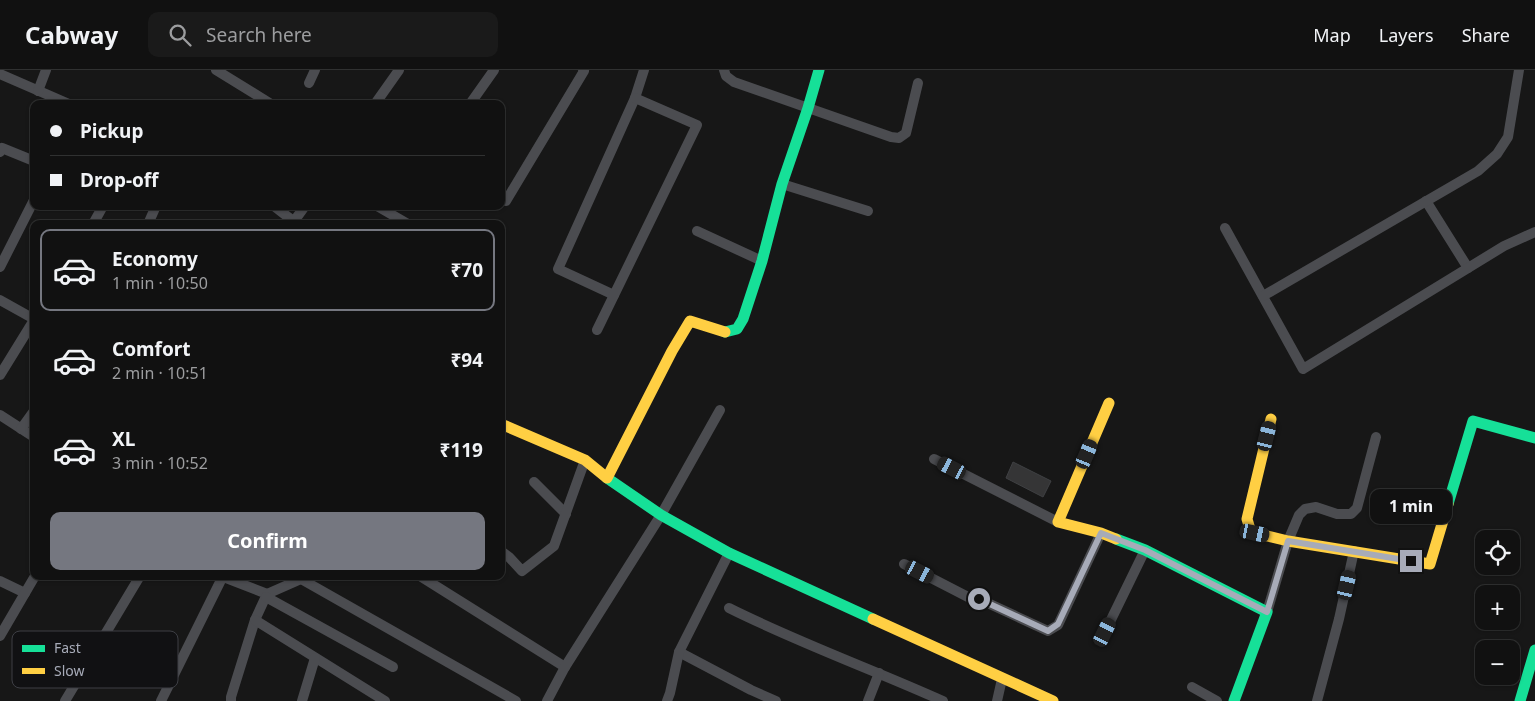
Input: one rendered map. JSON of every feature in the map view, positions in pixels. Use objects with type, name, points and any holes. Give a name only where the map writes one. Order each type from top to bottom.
[{"type":"street","points":[[38,91],[46,70]]},
{"type":"street","points":[[216,70],[265,100]]},
{"type":"street","points":[[309,83],[314,70]]},
{"type":"street","points":[[378,100],[399,70]]},
{"type":"street","points":[[473,100],[494,70]]},
{"type":"street","points":[[505,200],[583,70]]},
{"type":"street","points":[[614,295],[558,269],[635,98],[644,70]]},
{"type":"street","points":[[724,70],[726,76],[734,82],[891,137],[899,138],[906,133],[918,83]]},
{"type":"street","points":[[607,478],[672,351],[690,321],[724,332],[736,328],[743,319],[762,261],[782,184],[819,70]]},
{"type":"street","points":[[1262,296],[1478,171],[1496,154],[1508,137],[1519,70]]},
{"type":"street","points":[[0,74],[59,100]]},
{"type":"street","points":[[597,330],[696,125],[635,98]]},
{"type":"street","points":[[1,149],[30,160]]},
{"type":"street","points":[[782,184],[868,211]]},
{"type":"street","points":[[1426,202],[1468,268]]},
{"type":"street","points":[[0,267],[30,208]]},
{"type":"street","points":[[279,210],[290,220]]},
{"type":"street","points":[[393,210],[404,220]]},
{"type":"street","points":[[1225,228],[1303,369],[1504,246],[1535,232]]},
{"type":"street","points":[[697,231],[762,261]]},
{"type":"street","points":[[0,300],[30,318]]},
{"type":"street","points":[[0,375],[30,326]]},
{"type":"street","points":[[1058,522],[1109,404]]},
{"type":"street","points":[[547,701],[565,667],[661,514],[720,410]]},
{"type":"street","points":[[1,417],[30,435]]},
{"type":"street","points":[[21,429],[30,417]]},
{"type":"street","points":[[1271,419],[1247,519],[1250,529],[1255,533],[1288,541],[1430,564],[1473,422],[1535,438]]},
{"type":"street","points":[[505,426],[585,460],[607,478],[661,514],[728,553],[1053,701]]},
{"type":"street","points":[[1234,701],[1267,612],[1288,541],[1298,515],[1305,509],[1316,506],[1338,514],[1351,514],[1357,508],[1376,437]]},
{"type":"street","points":[[934,459],[1058,522],[1101,533],[1145,550],[1267,612]]},
{"type":"street","points":[[505,554],[522,571],[554,546],[585,460]]},
{"type":"street","points":[[534,482],[566,514]]},
{"type":"street","points":[[904,564],[968,597],[979,599],[1048,631],[1058,624],[1101,533]]},
{"type":"street","points":[[1105,632],[1145,550]]},
{"type":"street","points":[[1317,701],[1339,619],[1354,552]]},
{"type":"street","points":[[667,701],[679,652],[728,553]]},
{"type":"street","points":[[0,636],[33,580]]},
{"type":"street","points":[[107,631],[138,580]]},
{"type":"street","points":[[178,666],[221,580]]},
{"type":"street","points":[[229,580],[266,595],[393,667]]},
{"type":"street","points":[[234,700],[255,620],[266,595],[298,580]]},
{"type":"street","points":[[305,580],[516,701]]},
{"type":"street","points":[[426,580],[565,667]]},
{"type":"street","points":[[0,581],[25,593]]},
{"type":"street","points":[[729,608],[818,649],[943,701]]},
{"type":"street","points":[[255,620],[384,701]]},
{"type":"street","points":[[1520,701],[1535,650]]},
{"type":"street","points":[[679,652],[776,701]]},
{"type":"street","points":[[302,701],[316,658]]},
{"type":"street","points":[[868,701],[879,673]]},
{"type":"street","points":[[996,701],[1002,678]]},
{"type":"street","points":[[1192,687],[1217,701]]},
{"type":"street","points":[[65,701],[73,688]]},
{"type":"street","points":[[161,701],[167,688]]},
{"type":"street","points":[[751,690],[755,701]]},
{"type":"building","points":[[1013,462],[1051,481],[1043,497],[1006,478]]},
{"type":"traffic: fast","points":[[725,332],[737,329],[743,319],[762,261],[782,184],[819,70]]},
{"type":"traffic: fast","points":[[1448,504],[1473,421],[1535,438]]},
{"type":"traffic: fast","points":[[607,478],[661,515],[729,553],[873,619]]},
{"type":"traffic: fast","points":[[1116,539],[1145,550],[1267,612],[1234,701]]},
{"type":"traffic: fast","points":[[1520,701],[1535,650]]},
{"type":"traffic: slow","points":[[505,426],[585,460],[607,478],[672,351],[690,321],[725,332]]},
{"type":"traffic: slow","points":[[1109,403],[1058,522],[1101,533],[1116,539]]},
{"type":"traffic: slow","points":[[1271,419],[1247,519],[1250,529],[1255,533],[1288,541],[1430,564],[1448,504]]},
{"type":"traffic: slow","points":[[873,619],[1053,701]]},
{"type":"route","points":[[979,599],[1048,631],[1058,624],[1101,533],[1145,550],[1267,612],[1288,541],[1411,561]]}]
